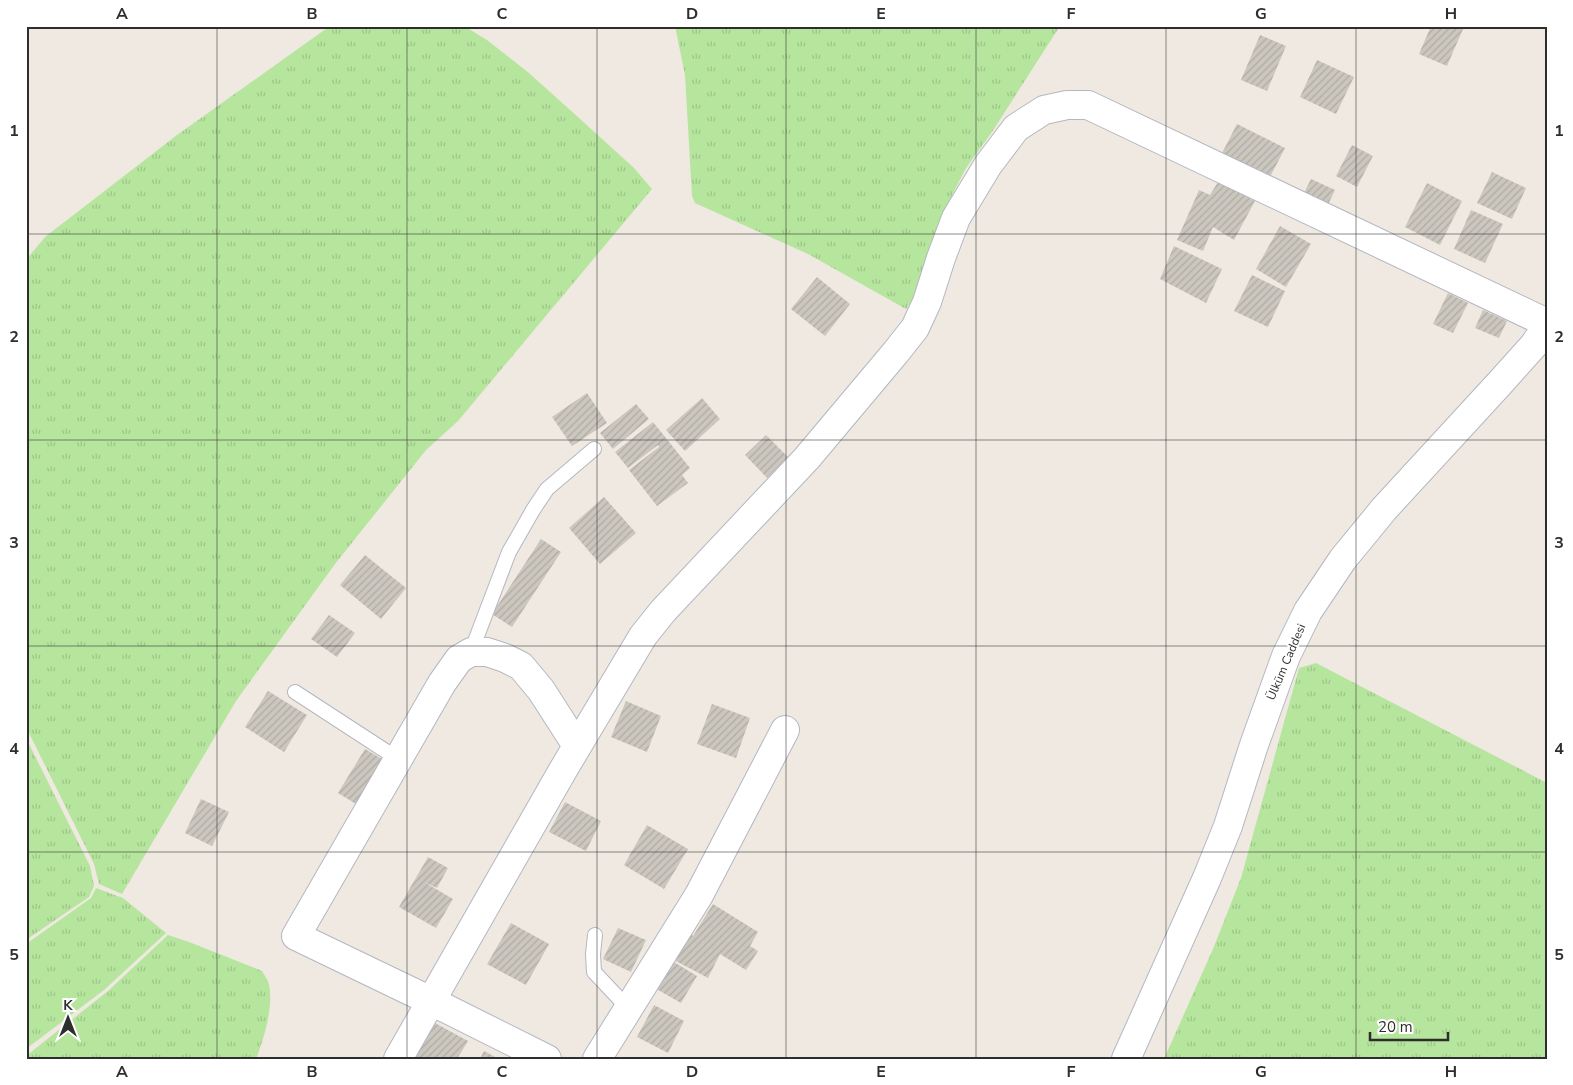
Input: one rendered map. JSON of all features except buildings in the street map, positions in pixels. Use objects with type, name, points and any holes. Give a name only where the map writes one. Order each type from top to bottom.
[{"type":"street","points":[[398,1059],[577,746],[643,636],[663,611],[807,458],[915,328],[927,302],[956,218],[988,165],[1016,128],[1044,110],[1067,105],[1088,105],[1547,324]]},
{"type":"street","name":"Ülküm Caddesi","points":[[1126,1059],[1228,826],[1254,745],[1286,656],[1308,611],[1343,559],[1384,509],[1499,384],[1534,344],[1547,324]]},
{"type":"street","points":[[547,1059],[296,936],[442,683],[459,659],[471,652],[487,652],[521,666],[541,690],[577,746]]},
{"type":"street","points":[[597,1059],[699,895],[785,730]]},
{"type":"lane","points":[[471,652],[509,552],[533,510],[547,489],[594,449]]},
{"type":"lane","points":[[295,692],[398,759]]},
{"type":"lane","points":[[596,935],[593,954],[594,972],[628,1008]]},
{"type":"green space","points":[[330,26],[464,26],[487,40],[529,73],[634,168],[652,189],[458,421],[426,450],[335,564],[236,701],[122,894],[99,884],[94,864],[26,727],[26,260],[45,237],[177,135]]},
{"type":"green space","points":[[675,26],[1060,26],[992,132],[966,168],[943,213],[916,294],[906,309],[808,254],[695,203],[692,196],[685,75]]},
{"type":"green space","points":[[1316,663],[1547,783],[1547,1059],[1164,1059],[1213,949],[1241,878],[1299,668]]},
{"type":"green space","points":[[26,738],[90,866],[94,886],[89,897],[26,940]]},
{"type":"green space","points":[[96,888],[123,898],[166,933],[104,990],[26,1049],[26,944],[91,898]]},
{"type":"green space","points":[[168,935],[262,971],[268,981],[270,1000],[265,1031],[256,1059],[26,1059],[26,1056],[108,991]]}]
